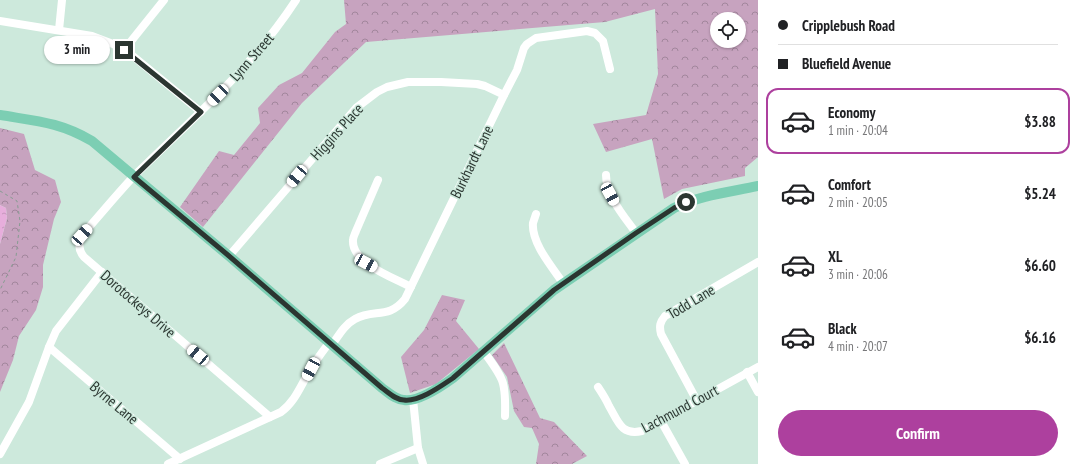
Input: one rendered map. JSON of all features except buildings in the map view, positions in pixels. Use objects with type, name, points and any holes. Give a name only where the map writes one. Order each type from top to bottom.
[{"type":"main road","points":[[0,115],[50,123],[78,133],[104,150],[391,395],[404,400],[413,399],[444,384],[484,352],[542,300],[564,283],[674,208],[686,202],[707,196],[758,186]]},
{"type":"street","points":[[59,30],[62,0]]},
{"type":"street","points":[[124,50],[164,0]]},
{"type":"street","name":"Lynn Street","points":[[134,177],[235,78],[272,34],[296,0]]},
{"type":"street","points":[[0,21],[92,36],[108,42],[124,50],[201,112]]},
{"type":"street","name":"Burkhardt Lane","points":[[168,464],[281,412],[293,401],[311,369],[344,328],[355,318],[370,314],[383,313],[396,308],[405,298],[517,70],[526,44],[536,38],[587,31],[595,33],[603,41],[610,69]]},
{"type":"street","name":"Higgins Place","points":[[229,256],[356,108],[377,92],[387,87],[408,82],[441,82],[477,84],[504,95]]},
{"type":"street","points":[[606,175],[606,183],[610,194],[636,233]]},
{"type":"street","name":"Dorotockeys Drive","points":[[134,177],[80,239],[79,244],[81,253],[270,417]]},
{"type":"street","points":[[378,180],[356,231],[353,240],[354,246],[357,253],[366,263],[411,287]]},
{"type":"street","points":[[536,214],[533,223],[534,235],[543,252],[564,283]]},
{"type":"street","name":"Todd Lane","points":[[697,401],[661,334],[660,329],[662,320],[665,316],[758,262]]},
{"type":"street","points":[[0,454],[29,402],[56,331],[102,272]]},
{"type":"street","name":"Byrne Lane","points":[[49,347],[180,459]]},
{"type":"street","points":[[484,352],[499,373],[504,384],[506,394],[505,416]]},
{"type":"street","name":"Lachmund Court","points":[[598,387],[617,422],[625,430],[636,433],[661,421],[758,367]]},
{"type":"street","points":[[747,372],[758,392]]},
{"type":"street","points":[[413,399],[418,448],[423,464]]},
{"type":"street","points":[[661,421],[685,464]]},
{"type":"street","points":[[380,464],[418,448]]},
{"type":"path","points":[[0,191],[17,201],[20,222],[16,257],[0,290]]},
{"type":"green space","points":[[344,0],[758,0],[758,157],[745,168],[745,176],[682,189],[664,199],[652,139],[606,152],[593,124],[646,115],[658,74],[655,9],[605,22],[366,42],[302,103],[203,227],[180,207],[219,151],[234,155],[260,123],[258,108],[279,85],[302,73],[335,32],[346,24]]},
{"type":"green space","points":[[0,128],[24,134],[35,170],[55,180],[61,202],[54,219],[43,265],[43,287],[36,310],[19,336],[13,360],[0,392],[0,244],[7,218],[6,208],[0,205]]},
{"type":"green space","points":[[442,295],[465,300],[456,321],[479,349],[436,384],[410,393],[401,357],[424,330]]},
{"type":"green space","points":[[504,343],[540,418],[554,422],[587,456],[572,464],[536,464],[539,444],[532,428],[524,427],[514,411],[507,377],[492,355]]},
{"type":"water","points":[[0,205],[6,208],[7,218],[0,244]]},
{"type":"route","points":[[124,50],[201,112],[134,177],[229,256],[382,388],[391,395],[404,400],[413,399],[424,395],[453,378],[554,290],[636,233],[674,208],[686,202]]}]
